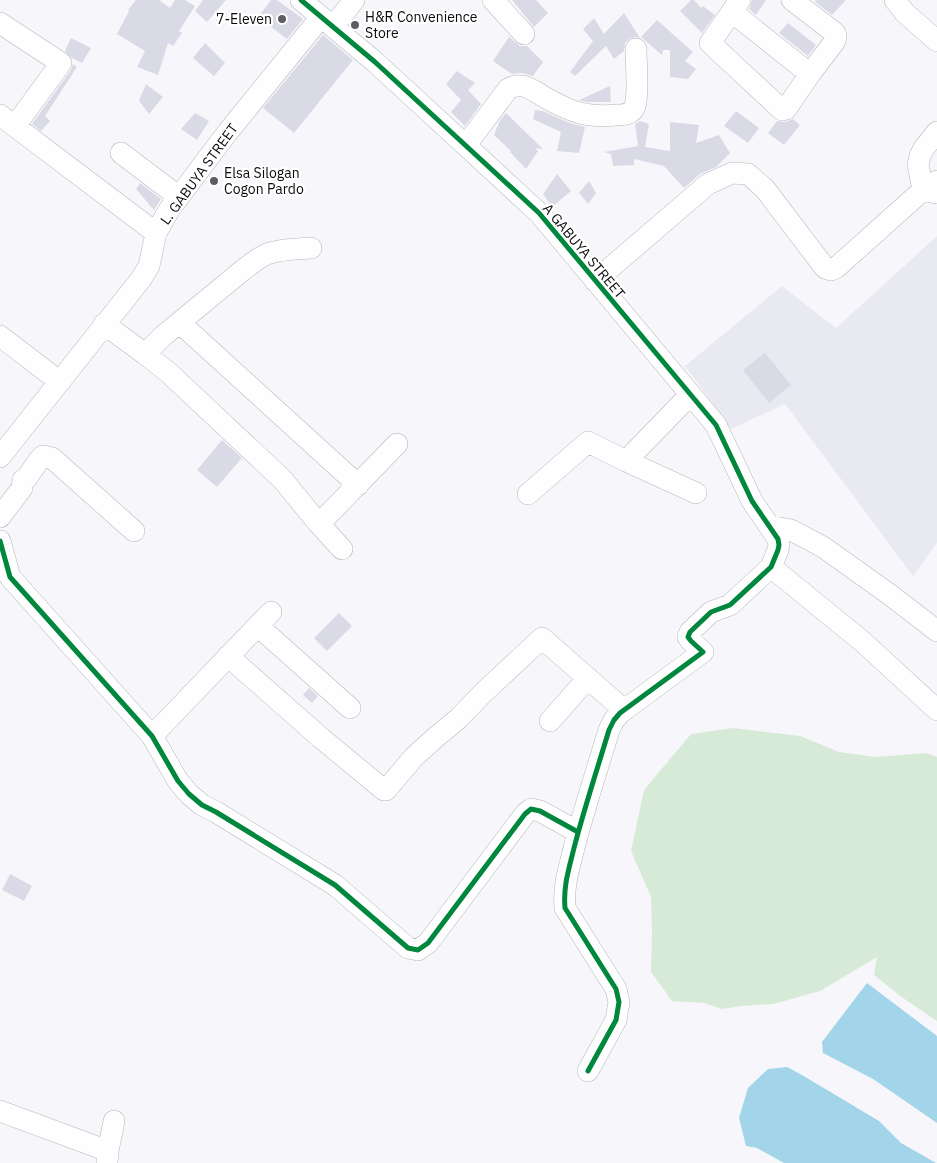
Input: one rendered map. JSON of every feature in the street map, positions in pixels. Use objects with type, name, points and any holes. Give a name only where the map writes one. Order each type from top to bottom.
[{"type":"street","name":"A GABUYA STREET","points":[[301,0],[375,62],[539,213],[716,425],[752,501],[778,539],[779,545],[770,567]]},
{"type":"street","name":"L. GABUYA STREET","points":[[0,457],[141,279],[149,266],[156,233],[169,210],[227,133],[327,22],[354,0]]},
{"type":"street","points":[[492,0],[524,34]]},
{"type":"street","points":[[792,0],[835,33],[836,36],[834,41],[786,109],[782,110],[710,44],[710,41],[736,6],[810,74]]},
{"type":"street","points":[[895,0],[905,13],[937,41]]},
{"type":"street","points":[[0,23],[62,63],[8,121],[156,233]]},
{"type":"street","points":[[466,145],[508,89],[514,86],[528,88],[578,113],[593,116],[609,116],[624,115],[631,112],[636,97],[636,49]]},
{"type":"street","points":[[595,281],[708,184],[732,173],[748,174],[765,189],[825,268],[831,270],[932,188],[918,165],[924,148],[937,132]]},
{"type":"street","points":[[121,153],[179,197]]},
{"type":"street","points":[[145,354],[256,260],[268,254],[291,249],[311,248]]},
{"type":"street","points":[[180,323],[358,485]]},
{"type":"street","points":[[104,324],[169,373],[282,479],[342,550]]},
{"type":"street","points":[[0,336],[60,382]]},
{"type":"street","points":[[626,461],[690,395]]},
{"type":"street","points":[[528,494],[588,442],[696,493]]},
{"type":"street","points":[[319,524],[397,444]]},
{"type":"street","points":[[0,465],[16,479],[23,480],[26,479],[43,456],[52,458],[134,531]]},
{"type":"street","points":[[0,517],[22,488],[23,480]]},
{"type":"street","points":[[769,526],[791,530],[823,547],[937,631]]},
{"type":"street","points":[[0,542],[10,577],[152,736],[178,781],[189,794],[202,804],[335,885],[408,948],[418,950],[428,943],[525,814],[531,809],[540,811],[578,832]]},
{"type":"street","points":[[588,1071],[616,1020],[619,1002],[616,989],[565,908],[566,879],[578,832],[609,730],[614,720],[624,710],[702,652],[688,637],[690,632],[711,612],[730,606],[770,567],[863,642],[937,710]]},
{"type":"street","points":[[909,610],[937,610]]},
{"type":"street","points":[[152,736],[265,619],[350,708]]},
{"type":"street","points":[[228,656],[328,744],[384,790],[414,757],[459,718],[542,638],[624,710]]},
{"type":"street","points":[[550,721],[588,678]]},
{"type":"street","points":[[0,1111],[108,1157],[114,1121]]},
{"type":"shaded area","points":[[937,236],[937,543],[913,576],[785,404],[731,429],[685,366],[782,286],[836,328]]},
{"type":"green space","points":[[733,728],[800,736],[839,752],[876,757],[926,753],[937,757],[937,1021],[874,975],[877,957],[820,991],[774,1004],[722,1009],[704,1003],[672,1001],[651,972],[651,897],[631,851],[644,790],[691,734]]},
{"type":"water","points":[[867,983],[937,1036],[937,1123],[873,1079],[823,1053],[822,1042]]},
{"type":"water","points":[[787,1067],[879,1121],[901,1143],[936,1163],[784,1163],[757,1148],[746,1146],[739,1118],[748,1088],[768,1069]]},
{"type":"building","points":[[136,0],[159,0],[170,8],[175,0],[185,0],[195,6],[179,31],[182,33],[173,46],[168,43],[158,75],[137,67],[145,51],[117,34],[128,10]]},
{"type":"building","points":[[203,0],[226,0],[207,22],[195,11]]},
{"type":"building","name":"7-Eleven","points":[[271,0],[277,0],[303,19],[287,39],[258,17]]},
{"type":"building","points":[[512,0],[536,0],[548,13],[534,27]]},
{"type":"building","points":[[691,0],[694,0],[701,8],[703,6],[715,15],[702,33],[680,11]]},
{"type":"building","points":[[752,0],[766,0],[756,15],[749,9]]},
{"type":"building","points":[[816,0],[846,0],[832,15],[815,2]]},
{"type":"building","points":[[624,13],[640,38],[629,39],[625,43],[624,51],[614,59],[606,46],[575,76],[570,72],[593,41],[583,29],[594,18],[604,34]]},
{"type":"building","points":[[657,20],[693,52],[685,61],[696,69],[688,79],[670,77],[670,50],[663,50],[662,55],[641,37]]},
{"type":"building","points":[[788,23],[816,45],[808,56],[779,33]]},
{"type":"building","points":[[323,35],[353,60],[294,133],[263,108]]},
{"type":"building","points":[[509,37],[520,46],[527,46],[543,62],[533,76],[522,73],[512,74],[493,61]]},
{"type":"building","points":[[71,38],[91,48],[82,63],[72,58],[65,51]]},
{"type":"building","points":[[205,43],[225,63],[214,76],[193,58]]},
{"type":"building","points":[[73,64],[77,67],[45,116],[50,121],[41,131],[32,124],[71,70]]},
{"type":"building","points":[[457,71],[475,83],[468,90],[481,104],[465,126],[451,112],[461,100],[446,84]]},
{"type":"building","points":[[146,84],[163,97],[149,114],[139,101]]},
{"type":"building","points":[[610,86],[611,102],[579,100]]},
{"type":"building","points":[[535,110],[543,111],[567,122],[585,127],[579,153],[557,151],[561,132],[533,119]]},
{"type":"building","points":[[736,111],[759,128],[748,143],[724,126]]},
{"type":"building","points":[[195,113],[209,121],[197,140],[181,129]]},
{"type":"building","points":[[506,113],[543,149],[535,148],[538,151],[526,169],[494,135],[500,120]]},
{"type":"building","points":[[793,119],[800,125],[784,145],[768,133],[777,121],[785,122]]},
{"type":"building","points":[[640,121],[649,124],[645,147],[670,151],[670,122],[699,125],[696,143],[719,135],[730,153],[716,167],[700,174],[684,188],[664,166],[634,159],[634,165],[613,166],[611,154],[604,152],[638,146],[635,124]]},
{"type":"building","points":[[557,174],[571,191],[552,207],[543,194]]},
{"type":"building","points":[[589,181],[596,193],[588,204],[579,193]]},
{"type":"building","points":[[140,183],[161,199],[154,210],[136,189]]},
{"type":"building","points":[[765,353],[791,385],[769,403],[743,370]]},
{"type":"building","points":[[222,440],[242,458],[217,487],[197,470]]},
{"type":"building","points":[[339,613],[352,626],[327,651],[314,638]]},
{"type":"building","points":[[309,688],[318,696],[312,703],[303,695]]},
{"type":"building","points":[[10,874],[32,886],[24,901],[2,890]]},
{"type":"cycle path","points":[[301,0],[375,62],[539,213],[716,425],[752,501],[778,539],[778,550],[771,567],[730,605],[711,612],[690,632],[688,637],[703,652],[620,713],[609,730],[578,833],[568,870],[565,892],[565,908],[616,989],[619,1002],[616,1020],[588,1071]]},
{"type":"cycle path","points":[[0,541],[10,577],[152,736],[178,781],[189,794],[202,805],[335,885],[408,948],[418,950],[428,943],[525,814],[531,809],[540,811],[578,832]]},
{"type":"place","name":"7-Eleven","points":[[282,19]]},
{"type":"place","name":"H&R Convenience Store","points":[[355,25]]},
{"type":"place","name":"Elsa Silogan Cogon Pardo","points":[[214,181]]}]
